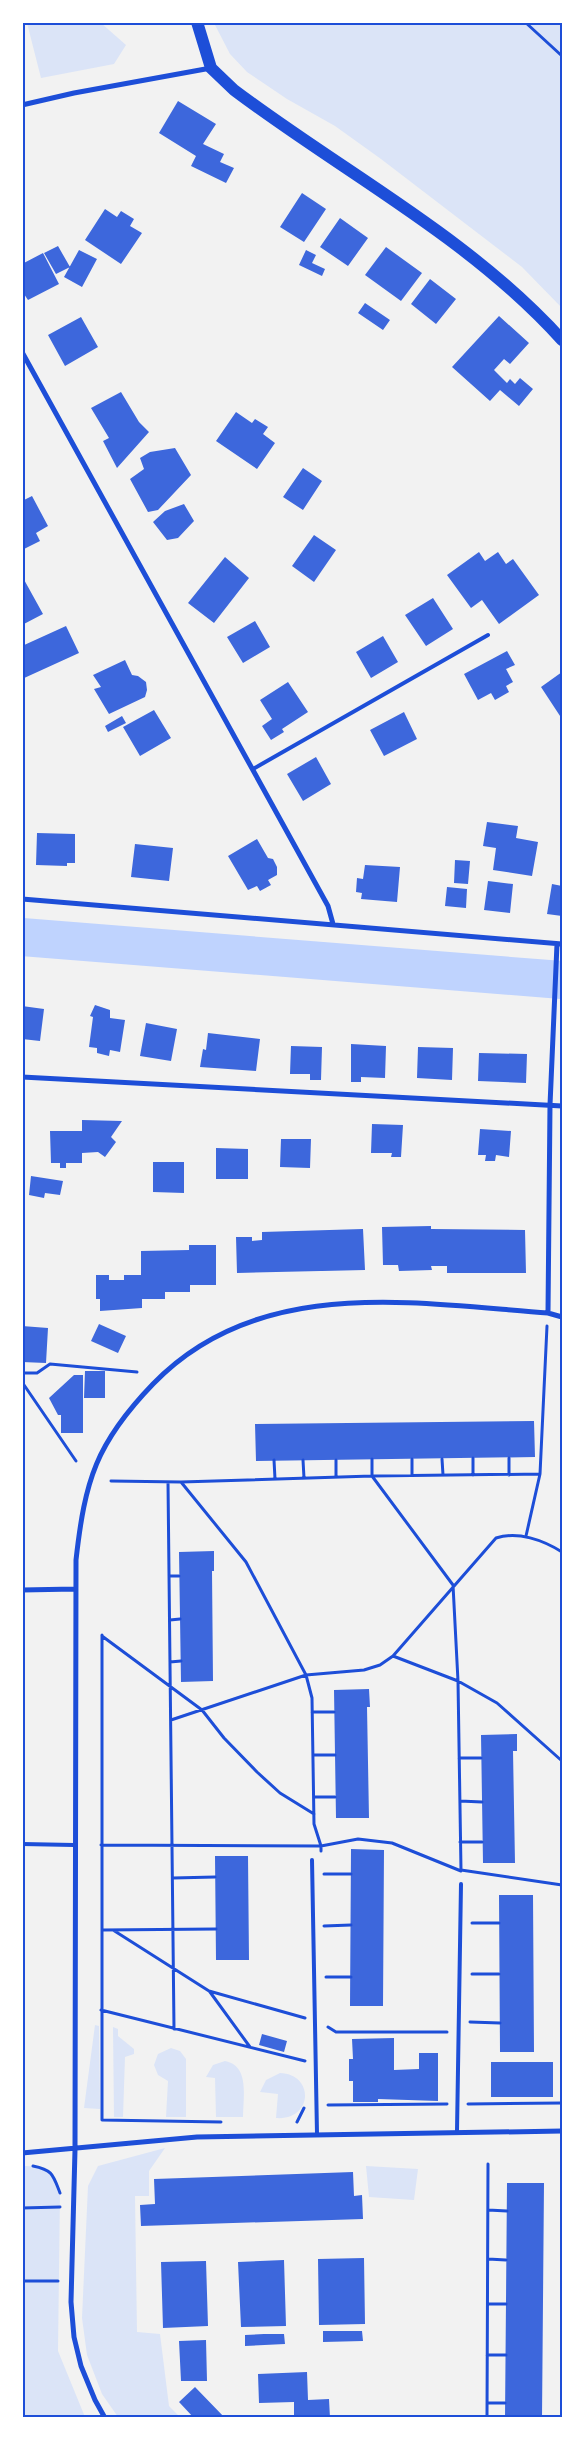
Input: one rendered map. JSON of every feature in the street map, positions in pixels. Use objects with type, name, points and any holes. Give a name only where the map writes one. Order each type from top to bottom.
[{"type":"main road","points":[[196,22],[212,68],[234,90],[265,114],[438,231],[543,318],[562,340]]},
{"type":"street","points":[[22,105],[74,93],[212,68]]},
{"type":"street","points":[[22,352],[328,906],[333,924]]},
{"type":"street","points":[[22,898],[560,944],[556,971],[550,1105],[548,1313]]},
{"type":"street","points":[[22,1077],[562,1106]]},
{"type":"street","points":[[105,2418],[94,2400],[81,2366],[74,2337],[71,2302],[75,2150],[75,1590],[81,1518],[90,1478],[100,1454],[116,1426],[167,1369],[198,1346],[226,1331],[277,1312],[322,1305],[374,1302],[450,1304],[548,1313],[562,1317]]},
{"type":"street","points":[[22,1590],[75,1590]]},
{"type":"street","points":[[22,2153],[75,2150],[145,2140],[317,2134],[562,2131]]},
{"type":"lane","points":[[253,769],[488,635]]},
{"type":"lane","points":[[22,1844],[74,1845]]},
{"type":"lane","points":[[312,1860],[317,2134]]},
{"type":"lane","points":[[457,2131],[460,1884]]},
{"type":"path","points":[[525,22],[562,56]]},
{"type":"path","points":[[526,1536],[540,1474],[548,1313]]},
{"type":"path","points":[[22,1373],[37,1373],[50,1364],[137,1372]]},
{"type":"path","points":[[22,1382],[76,1461]]},
{"type":"path","points":[[473,1458],[473,1475]]},
{"type":"path","points":[[508,1458],[509,1475]]},
{"type":"path","points":[[372,1459],[372,1476],[453,1585],[458,1681],[461,1870]]},
{"type":"path","points":[[412,1459],[412,1475]]},
{"type":"path","points":[[442,1459],[443,1475]]},
{"type":"path","points":[[274,1460],[275,1479]]},
{"type":"path","points":[[304,1460],[304,1478]]},
{"type":"path","points":[[336,1460],[336,1477]]},
{"type":"path","points":[[111,1481],[181,1482],[412,1475],[540,1474]]},
{"type":"path","points":[[168,1482],[174,2028]]},
{"type":"path","points":[[181,1482],[246,1562],[306,1674],[312,1698],[314,1824],[321,1846],[321,1856]]},
{"type":"path","points":[[171,1720],[306,1674],[364,1670],[380,1665],[393,1656],[496,1538],[508,1534],[526,1536],[562,1550]]},
{"type":"path","points":[[169,1576],[179,1576]]},
{"type":"path","points":[[170,1620],[180,1620]]},
{"type":"path","points":[[225,2122],[102,2120],[102,1635],[202,1710],[224,1738],[257,1772],[280,1792],[314,1814]]},
{"type":"path","points":[[393,1656],[458,1681],[497,1703],[562,1761]]},
{"type":"path","points":[[170,1662],[181,1662]]},
{"type":"path","points":[[312,1712],[334,1712]]},
{"type":"path","points":[[313,1755],[335,1756]]},
{"type":"path","points":[[459,1758],[481,1758]]},
{"type":"path","points":[[314,1797],[335,1797]]},
{"type":"path","points":[[460,1801],[482,1802]]},
{"type":"path","points":[[101,1845],[321,1846],[358,1840],[392,1843],[461,1870],[562,1885]]},
{"type":"path","points":[[460,1842],[482,1842]]},
{"type":"path","points":[[322,1865],[322,1883]]},
{"type":"path","points":[[322,1874],[351,1874]]},
{"type":"path","points":[[172,1878],[215,1877]]},
{"type":"path","points":[[324,1917],[324,1934]]},
{"type":"path","points":[[460,1923],[499,1923]]},
{"type":"path","points":[[324,1926],[351,1925]]},
{"type":"path","points":[[103,1930],[216,1929]]},
{"type":"path","points":[[113,1930],[209,1991],[315,2021]]},
{"type":"path","points":[[326,1968],[326,1986]]},
{"type":"path","points":[[459,1974],[499,1974]]},
{"type":"path","points":[[326,1977],[350,1977]]},
{"type":"path","points":[[209,1991],[250,2047]]},
{"type":"path","points":[[101,2010],[315,2063]]},
{"type":"path","points":[[328,2020],[328,2028],[336,2032],[458,2032]]},
{"type":"path","points":[[458,2022],[500,2023]]},
{"type":"path","points":[[288,2122],[297,2122],[305,2105],[562,2103]]},
{"type":"path","points":[[487,2418],[488,2164]]},
{"type":"path","points":[[32,2166],[46,2169],[53,2175],[60,2193],[60,2216]]},
{"type":"path","points":[[22,2208],[60,2207]]},
{"type":"path","points":[[488,2210],[507,2211]]},
{"type":"path","points":[[488,2259],[506,2260]]},
{"type":"path","points":[[59,2272],[59,2290]]},
{"type":"path","points":[[22,2281],[59,2281]]},
{"type":"path","points":[[488,2304],[506,2304]]},
{"type":"path","points":[[488,2355],[506,2355]]},
{"type":"path","points":[[487,2403],[505,2403]]},
{"type":"shaded area","points":[[27,23],[101,23],[126,45],[114,64],[41,78]]},
{"type":"shaded area","points":[[214,23],[562,23],[562,308],[522,267],[381,159],[335,126],[287,99],[247,72],[230,54]]},
{"type":"shaded area","points":[[95,2025],[99,2026],[100,2109],[84,2108]]},
{"type":"shaded area","points":[[113,2027],[118,2029],[118,2036],[134,2049],[134,2054],[125,2057],[123,2117],[114,2117]]},
{"type":"shaded area","points":[[171,2048],[180,2051],[186,2059],[186,2117],[166,2117],[168,2081],[158,2075],[154,2065],[158,2054]]},
{"type":"shaded area","points":[[225,2061],[233,2064],[242,2076],[244,2092],[243,2117],[216,2117],[215,2078],[206,2077],[213,2065]]},
{"type":"shaded area","points":[[280,2073],[291,2075],[299,2081],[304,2088],[305,2097],[303,2105],[297,2112],[288,2117],[276,2118],[278,2094],[260,2092],[266,2080]]},
{"type":"shaded area","points":[[165,2148],[149,2171],[149,2196],[135,2196],[137,2332],[160,2334],[169,2406],[180,2417],[118,2417],[102,2394],[87,2355],[82,2318],[88,2186],[98,2166]]},
{"type":"shaded area","points":[[22,2166],[37,2167],[47,2171],[60,2193],[58,2351],[85,2417],[23,2417]]},
{"type":"shaded area","points":[[366,2166],[418,2169],[414,2200],[369,2197]]},
{"type":"building","points":[[178,101],[216,124],[203,144],[224,154],[220,162],[234,168],[226,183],[191,166],[196,156],[159,133]]},
{"type":"building","points":[[302,193],[326,209],[304,242],[280,227]]},
{"type":"building","points":[[105,209],[117,217],[121,211],[134,219],[130,226],[142,233],[121,264],[85,240]]},
{"type":"building","points":[[340,218],[368,238],[348,266],[320,247]]},
{"type":"building","points":[[58,246],[70,267],[56,274],[44,253]]},
{"type":"building","points":[[386,247],[422,273],[401,301],[365,275]]},
{"type":"building","points":[[79,250],[97,259],[82,287],[64,277]]},
{"type":"building","points":[[306,250],[316,255],[312,263],[325,269],[322,276],[299,265]]},
{"type":"building","points":[[43,253],[59,284],[28,300],[22,291],[22,264]]},
{"type":"building","points":[[430,279],[456,299],[436,324],[411,304]]},
{"type":"building","points":[[365,303],[390,320],[383,330],[358,313]]},
{"type":"building","points":[[499,316],[529,343],[510,364],[504,359],[494,370],[507,383],[510,379],[515,384],[520,378],[533,389],[519,406],[500,390],[490,401],[452,367]]},
{"type":"building","points":[[81,317],[98,347],[65,366],[48,335]]},
{"type":"building","points":[[121,392],[139,422],[149,432],[117,468],[103,441],[109,438],[91,408]]},
{"type":"building","points":[[236,412],[252,423],[255,419],[268,427],[263,434],[275,443],[257,469],[216,441]]},
{"type":"building","points":[[175,448],[191,475],[158,510],[148,512],[130,479],[144,469],[140,458],[150,452]]},
{"type":"building","points":[[303,468],[322,481],[303,510],[283,497]]},
{"type":"building","points":[[32,496],[48,526],[36,533],[40,541],[22,550],[22,501]]},
{"type":"building","points":[[184,504],[194,521],[178,538],[167,540],[153,522],[165,511]]},
{"type":"building","points":[[314,535],[336,550],[314,582],[292,566]]},
{"type":"building","points":[[479,552],[485,561],[498,552],[506,564],[513,559],[539,595],[499,624],[482,600],[471,608],[447,575]]},
{"type":"building","points":[[225,557],[249,578],[214,623],[188,603]]},
{"type":"building","points":[[22,576],[43,614],[22,625]]},
{"type":"building","points":[[433,598],[453,629],[426,646],[405,615]]},
{"type":"building","points":[[255,621],[270,647],[243,663],[227,637]]},
{"type":"building","points":[[66,626],[79,653],[22,679],[22,646]]},
{"type":"building","points":[[383,636],[398,662],[371,678],[356,652]]},
{"type":"building","points":[[507,651],[515,665],[506,669],[513,682],[506,686],[509,692],[495,700],[491,693],[478,700],[464,674]]},
{"type":"building","points":[[125,660],[132,675],[138,676],[146,682],[147,690],[145,697],[109,714],[94,689],[101,687],[93,675]]},
{"type":"building","points":[[562,672],[562,719],[541,687]]},
{"type":"building","points":[[288,682],[308,712],[282,729],[284,732],[271,740],[262,726],[272,719],[260,700]]},
{"type":"building","points":[[154,710],[171,738],[140,756],[123,727]]},
{"type":"building","points":[[404,712],[417,739],[384,756],[370,730]]},
{"type":"building","points":[[122,716],[126,723],[108,732],[105,726]]},
{"type":"building","points":[[316,757],[331,784],[303,801],[287,774]]},
{"type":"building","points":[[487,822],[518,826],[516,838],[538,842],[532,876],[493,870],[496,848],[483,846]]},
{"type":"building","points":[[37,833],[75,834],[75,863],[67,863],[67,866],[36,865]]},
{"type":"building","points":[[257,839],[268,858],[273,859],[277,867],[277,875],[268,880],[271,885],[260,891],[257,886],[248,890],[228,856]]},
{"type":"building","points":[[135,844],[173,848],[169,881],[131,877]]},
{"type":"building","points":[[455,860],[470,861],[468,884],[454,883]]},
{"type":"building","points":[[365,865],[400,867],[397,902],[361,899],[362,893],[356,892],[357,878],[363,879]]},
{"type":"building","points":[[488,881],[513,884],[510,913],[484,910]]},
{"type":"building","points":[[552,884],[562,886],[562,916],[547,914]]},
{"type":"building","points":[[447,887],[467,889],[466,908],[445,906]]},
{"type":"building","points":[[95,1005],[110,1010],[110,1018],[125,1020],[120,1052],[110,1050],[109,1056],[97,1053],[97,1048],[89,1047],[93,1017],[90,1016]]},
{"type":"building","points":[[22,1006],[44,1009],[40,1041],[22,1039]]},
{"type":"building","points":[[146,1023],[177,1029],[171,1061],[140,1056]]},
{"type":"building","points":[[208,1033],[260,1039],[256,1071],[200,1067],[203,1049],[206,1050]]},
{"type":"building","points":[[351,1044],[386,1046],[385,1078],[361,1077],[361,1082],[351,1082]]},
{"type":"building","points":[[291,1046],[322,1047],[321,1080],[310,1080],[310,1074],[290,1074]]},
{"type":"building","points":[[418,1047],[453,1048],[452,1080],[417,1078]]},
{"type":"building","points":[[479,1053],[527,1054],[526,1083],[478,1081]]},
{"type":"building","points":[[82,1120],[122,1121],[111,1137],[116,1142],[105,1157],[98,1152],[82,1153],[82,1163],[66,1163],[66,1168],[60,1168],[60,1163],[51,1163],[50,1131],[82,1131]]},
{"type":"building","points":[[372,1124],[403,1125],[401,1157],[391,1157],[392,1153],[371,1153]]},
{"type":"building","points":[[480,1129],[511,1131],[509,1157],[496,1155],[495,1161],[485,1161],[486,1155],[478,1155]]},
{"type":"building","points":[[281,1139],[311,1139],[310,1168],[280,1167]]},
{"type":"building","points":[[216,1148],[248,1149],[248,1179],[216,1179]]},
{"type":"building","points":[[153,1162],[184,1162],[184,1193],[153,1192]]},
{"type":"building","points":[[31,1176],[63,1181],[60,1195],[45,1193],[44,1198],[29,1195]]},
{"type":"building","points":[[431,1226],[431,1229],[525,1230],[526,1273],[447,1273],[447,1266],[431,1266],[432,1270],[399,1271],[398,1265],[383,1265],[382,1227]]},
{"type":"building","points":[[363,1229],[365,1270],[237,1273],[236,1237],[252,1237],[252,1241],[262,1240],[262,1232]]},
{"type":"building","points":[[189,1245],[216,1245],[216,1285],[190,1285],[190,1292],[165,1292],[165,1299],[142,1299],[142,1308],[100,1311],[100,1299],[96,1299],[96,1275],[109,1275],[109,1280],[124,1280],[124,1275],[141,1275],[141,1251],[189,1250]]},
{"type":"building","points":[[99,1324],[126,1336],[118,1353],[91,1341]]},
{"type":"building","points":[[22,1326],[48,1328],[46,1363],[22,1362]]},
{"type":"building","points":[[85,1371],[105,1371],[105,1398],[84,1398]]},
{"type":"building","points":[[74,1375],[83,1375],[83,1433],[61,1433],[61,1415],[58,1415],[49,1398]]},
{"type":"building","points":[[534,1421],[535,1457],[256,1461],[255,1424]]},
{"type":"building","points":[[560,1498],[562,1498],[562,1534],[560,1534]]},
{"type":"building","points":[[214,1551],[214,1571],[212,1571],[213,1681],[181,1682],[179,1552]]},
{"type":"building","points":[[369,1689],[370,1707],[367,1707],[369,1818],[336,1818],[334,1690]]},
{"type":"building","points":[[517,1734],[517,1751],[513,1751],[515,1863],[483,1863],[481,1735]]},
{"type":"building","points":[[351,1849],[384,1850],[383,2006],[350,2006]]},
{"type":"building","points":[[215,1856],[248,1856],[249,1960],[216,1960]]},
{"type":"building","points":[[499,1895],[533,1895],[534,2052],[500,2052]]},
{"type":"building","points":[[262,2034],[287,2041],[284,2052],[259,2045]]},
{"type":"building","points":[[394,2038],[394,2070],[419,2069],[419,2053],[438,2053],[438,2101],[378,2099],[378,2102],[353,2102],[353,2081],[349,2081],[349,2059],[353,2059],[352,2039]]},
{"type":"building","points":[[560,2051],[562,2051],[562,2083],[560,2083]]},
{"type":"building","points":[[491,2062],[553,2062],[553,2097],[491,2097]]},
{"type":"building","points":[[353,2172],[354,2196],[362,2195],[363,2219],[141,2226],[140,2205],[155,2204],[154,2179]]},
{"type":"building","points":[[507,2183],[544,2183],[542,2418],[505,2418]]},
{"type":"building","points":[[364,2258],[365,2324],[319,2325],[318,2259]]},
{"type":"building","points":[[284,2260],[286,2326],[241,2327],[238,2262]]},
{"type":"building","points":[[206,2261],[208,2326],[163,2328],[161,2262]]},
{"type":"building","points":[[323,2331],[362,2331],[363,2341],[323,2342]]},
{"type":"building","points":[[284,2334],[285,2344],[245,2346],[245,2335]]},
{"type":"building","points":[[206,2340],[207,2381],[181,2381],[179,2341]]},
{"type":"building","points":[[307,2372],[308,2400],[329,2399],[330,2418],[294,2418],[294,2402],[259,2403],[258,2374]]},
{"type":"building","points":[[195,2387],[225,2418],[194,2418],[179,2402]]},
{"type":"waterway","points":[[22,937],[562,980]]}]
